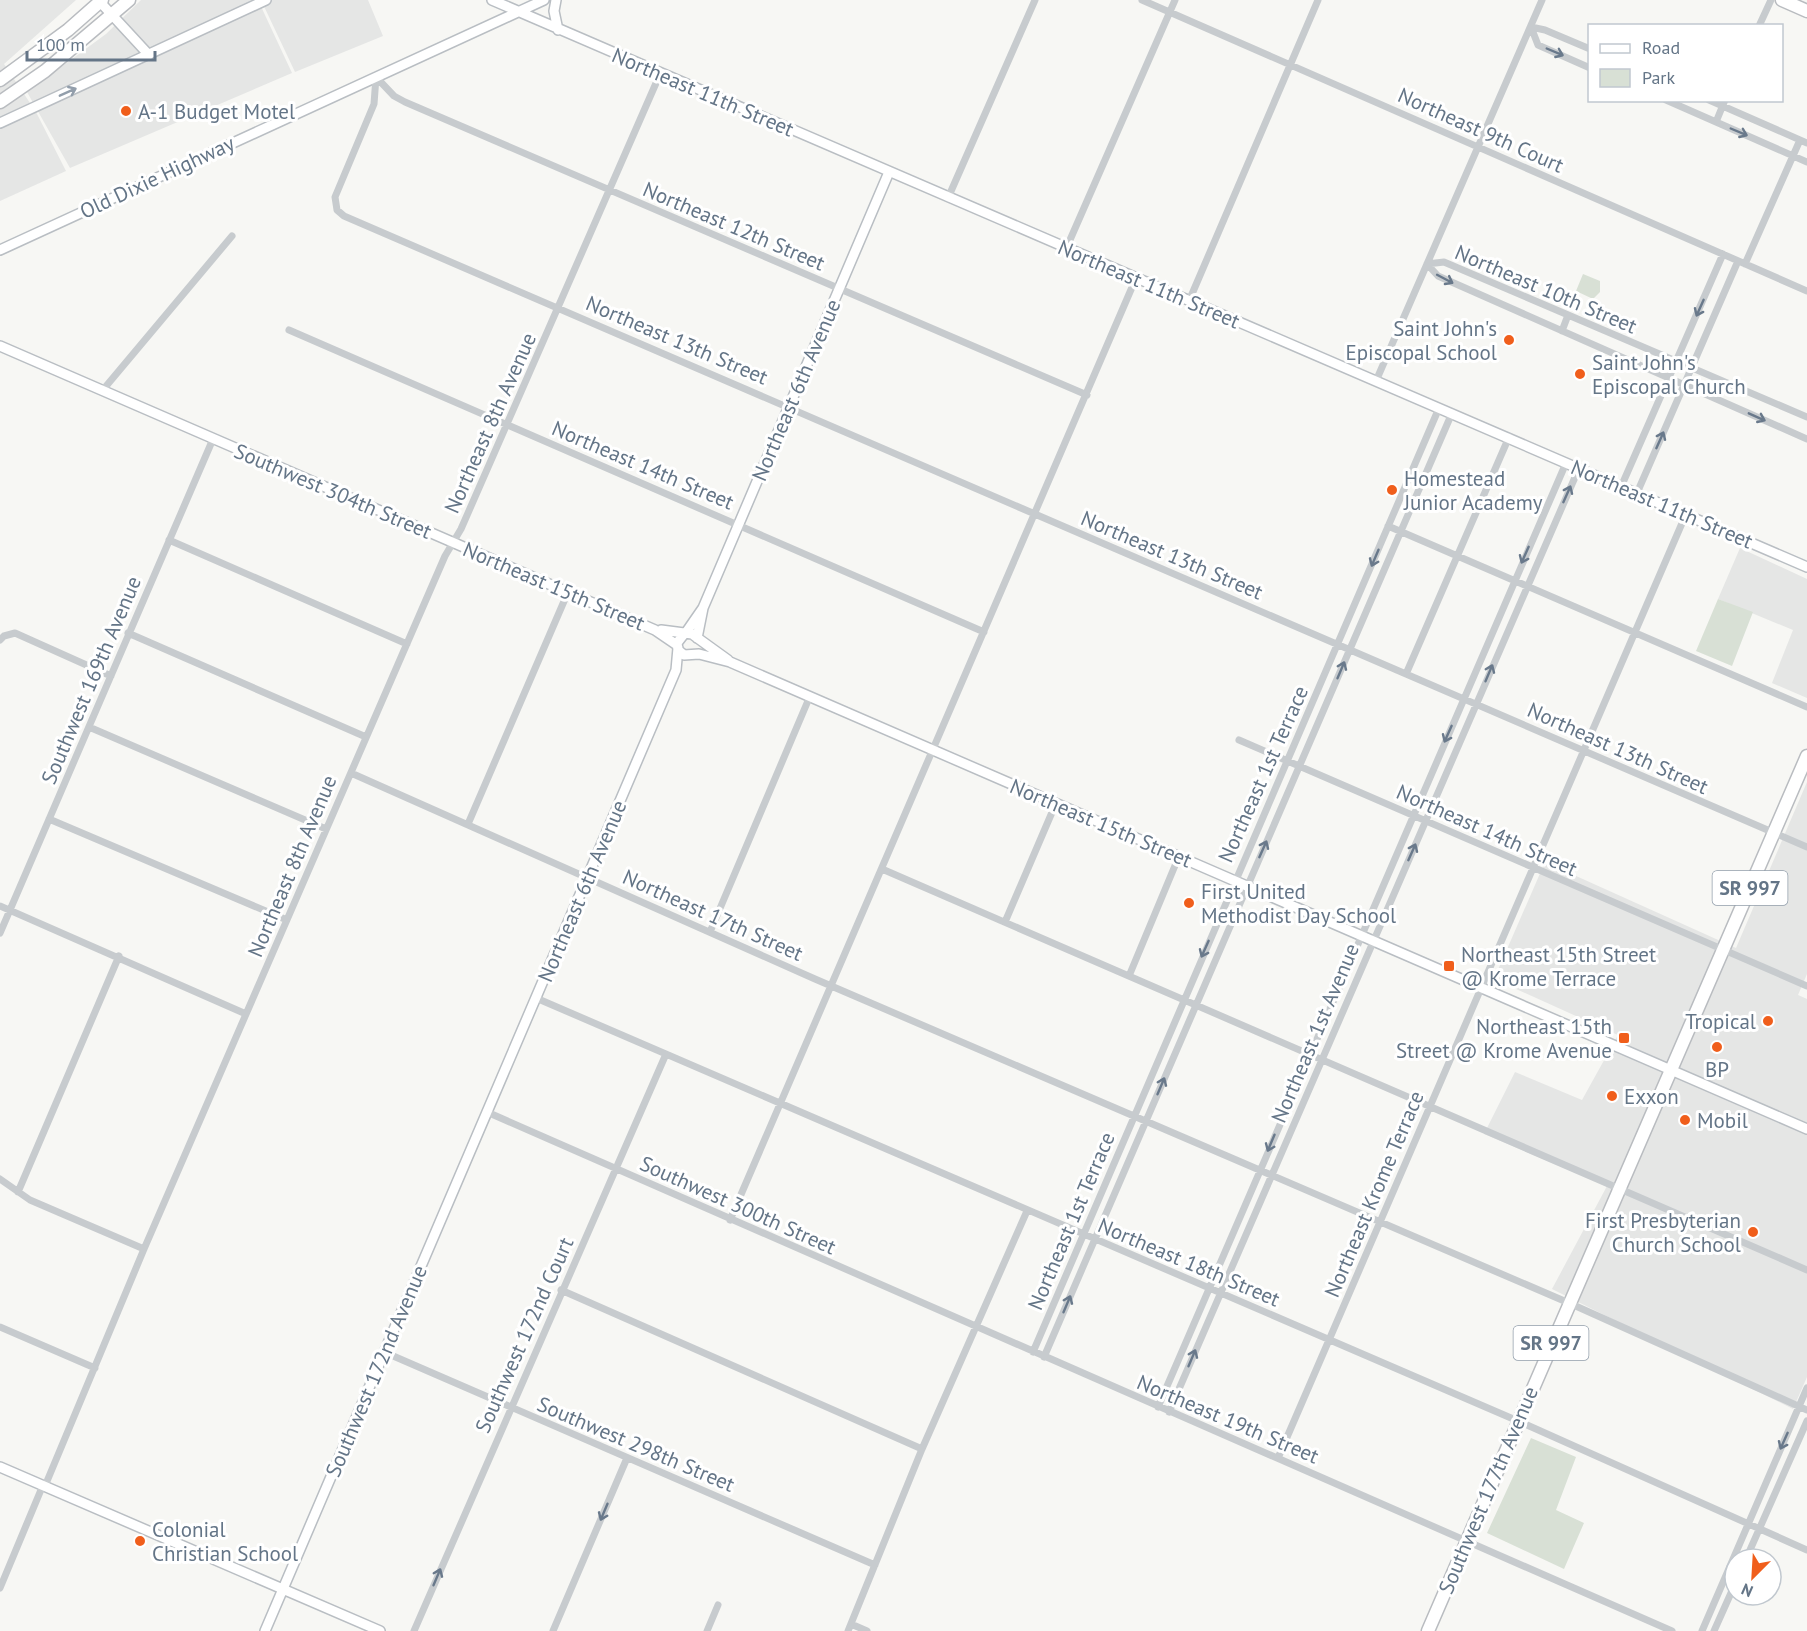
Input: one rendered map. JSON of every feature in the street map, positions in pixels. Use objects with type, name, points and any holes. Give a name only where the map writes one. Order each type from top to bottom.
[{"type":"highway","points":[[0,102],[45,71],[129,0]]},
{"type":"highway","points":[[1782,0],[1807,11]]},
{"type":"highway","points":[[0,80],[68,30],[101,1]]},
{"type":"highway","name":"SR 997","points":[[1723,950],[1807,756]]},
{"type":"highway","name":"Southwest 177th Avenue","points":[[1428,1631],[1723,950]]},
{"type":"street","points":[[0,123],[266,0]]},
{"type":"street","name":"Northeast 11th Street","points":[[492,0],[1807,567]]},
{"type":"street","name":"Old Dixie Highway","points":[[0,250],[544,0]]},
{"type":"street","points":[[556,0],[554,11],[558,30]]},
{"type":"street","points":[[948,198],[1035,0]]},
{"type":"street","name":"Northeast 9th Court","points":[[1142,0],[1807,291]]},
{"type":"street","points":[[1066,249],[1175,0]]},
{"type":"street","points":[[1189,301],[1318,0]]},
{"type":"street","points":[[1376,381],[1542,0]]},
{"type":"street","points":[[1760,24],[1771,0]]},
{"type":"street","points":[[101,1],[149,55]]},
{"type":"street","points":[[1531,27],[1545,30],[1588,48]]},
{"type":"street","points":[[1531,27],[1538,45],[1588,67]]},
{"type":"street","name":"Northeast 8th Avenue","points":[[0,1588],[366,737],[507,424],[660,74]]},
{"type":"street","name":"Northeast 12th Street","points":[[376,77],[394,96],[405,102],[1087,395]]},
{"type":"street","name":"Northeast 13th Street","points":[[376,77],[374,104],[338,190],[337,210],[1034,514],[1807,847]]},
{"type":"street","points":[[1671,102],[1807,162]]},
{"type":"street","points":[[1636,494],[1742,262],[1793,156],[1804,142],[1724,104],[1716,122]]},
{"type":"street","name":"Northeast 6th Avenue","points":[[697,638],[703,608],[889,172]]},
{"type":"street","points":[[102,391],[232,236]]},
{"type":"street","points":[[1621,487],[1724,254]]},
{"type":"street","name":"Northeast 10th Street","points":[[1427,264],[1444,262],[1807,417]]},
{"type":"street","name":"Northeast 10th Street","points":[[1427,264],[1438,276],[1807,439]]},
{"type":"street","points":[[730,1220],[782,1104],[1136,278]]},
{"type":"street","points":[[1562,331],[1568,315]]},
{"type":"street","name":"Northeast 14th Street","points":[[289,330],[984,632]]},
{"type":"street","points":[[0,346],[213,439]]},
{"type":"street","name":"Northeast 1st Terrace","points":[[1033,1352],[1439,408]]},
{"type":"street","name":"Northeast 1st Terrace","points":[[1044,1358],[1452,414]]},
{"type":"street","points":[[1406,674],[1509,437]]},
{"type":"street","name":"Southwest 169th Avenue","points":[[0,933],[213,439]]},
{"type":"street","name":"Southwest 304th Street","points":[[213,439],[453,542]]},
{"type":"street","name":"Northeast 1st Avenue","points":[[1158,1407],[1513,581],[1566,463]]},
{"type":"street","name":"Northeast 1st Avenue","points":[[1169,1412],[1579,468]]},
{"type":"street","name":"Northeast Krome Terrace","points":[[1278,1458],[1686,514]]},
{"type":"street","points":[[1388,526],[1807,707]]},
{"type":"street","points":[[169,540],[407,644]]},
{"type":"street","name":"Northeast 15th Street","points":[[453,542],[655,630],[677,646]]},
{"type":"street","points":[[468,824],[568,592]]},
{"type":"street","name":"Northeast 6th Avenue","points":[[685,634],[703,608]]},
{"type":"street","name":"Northeast 15th Street","points":[[655,630],[685,634]]},
{"type":"street","points":[[2,638],[15,633],[111,676]]},
{"type":"street","points":[[128,633],[366,737]]},
{"type":"street","points":[[685,634],[692,634],[697,638],[698,648],[692,654],[684,655],[677,646],[685,634]]},
{"type":"street","name":"Northeast 15th Street","points":[[697,638],[730,662]]},
{"type":"street","name":"Northeast 6th Avenue","points":[[487,1112],[676,670],[677,646]]},
{"type":"street","name":"Northeast 6th Avenue","points":[[676,670],[692,654]]},
{"type":"street","name":"Northeast 15th Street","points":[[692,654],[730,662],[810,696],[1807,1129]]},
{"type":"street","points":[[710,932],[810,696]]},
{"type":"street","points":[[88,727],[326,829]]},
{"type":"street","name":"Northeast 14th Street","points":[[1239,740],[1807,986]]},
{"type":"street","name":"Northeast 17th Street","points":[[351,774],[1134,1116]]},
{"type":"street","points":[[1005,922],[1056,803]]},
{"type":"street","points":[[49,819],[287,920]]},
{"type":"street","points":[[1129,976],[1179,856]]},
{"type":"street","points":[[882,869],[1620,1186],[1807,1270]]},
{"type":"street","points":[[0,906],[119,956],[246,1014]]},
{"type":"street","points":[[18,1192],[119,956]]},
{"type":"street","name":"Northeast 18th Street","points":[[536,998],[1518,1421],[1807,1550]]},
{"type":"street","name":"Southwest 172nd Court","points":[[414,1631],[666,1054]]},
{"type":"street","name":"Southwest 300th Street","points":[[487,1112],[976,1328]]},
{"type":"street","name":"Southwest 172nd Avenue","points":[[265,1631],[487,1112]]},
{"type":"street","points":[[1134,1116],[1569,1303],[1807,1410]]},
{"type":"street","points":[[0,1179],[30,1200],[144,1249]]},
{"type":"street","points":[[867,1631],[850,1628],[922,1449],[1027,1211]]},
{"type":"street","points":[[561,1290],[922,1449]]},
{"type":"street","points":[[0,1326],[95,1368]]},
{"type":"street","name":"Northeast 19th Street","points":[[976,1328],[1672,1631]]},
{"type":"street","name":"Southwest 298th Street","points":[[384,1352],[875,1565]]},
{"type":"street","points":[[1702,1631],[1807,1388]]},
{"type":"street","points":[[1751,1547],[1807,1421]]},
{"type":"street","points":[[553,1631],[627,1458]]},
{"type":"street","points":[[0,1467],[380,1631]]},
{"type":"street","points":[[707,1631],[718,1605]]},
{"type":"street","points":[[1714,1631],[1725,1607]]},
{"type":"shaded area","points":[[0,0],[76,0],[4,64],[36,112],[66,171],[0,201]]},
{"type":"shaded area","points":[[141,0],[258,0],[292,73],[70,168],[27,92],[106,34]]},
{"type":"shaded area","points":[[261,0],[368,0],[383,36],[295,72]]},
{"type":"shaded area","points":[[1740,548],[1807,579],[1807,698],[1772,683],[1793,630],[1718,599]]},
{"type":"shaded area","points":[[1807,782],[1807,974],[1798,995],[1807,999],[1807,1377],[1793,1409],[1552,1289],[1607,1186],[1484,1134],[1515,1072],[1582,1100],[1618,1035],[1494,979],[1545,862],[1736,948]]},
{"type":"green space","points":[[1583,274],[1600,281],[1600,292],[1593,299],[1576,291]]},
{"type":"green space","points":[[1718,599],[1753,612],[1732,666],[1696,651]]},
{"type":"green space","points":[[1531,1438],[1576,1457],[1556,1510],[1584,1523],[1564,1569],[1487,1533]]},
{"type":"place","name":"A-1 Budget Motel","points":[[126,111]]},
{"type":"place","name":"Saint John's Episcopal School","points":[[1509,340]]},
{"type":"place","name":"Saint John's Episcopal Church","points":[[1580,374]]},
{"type":"place","name":"Homestead Junior Academy","points":[[1392,490]]},
{"type":"place","name":"First United Methodist Day School","points":[[1189,903]]},
{"type":"place","name":"Northeast 15th Street @ Krome Terrace","points":[[1449,966]]},
{"type":"place","name":"Tropical","points":[[1768,1021]]},
{"type":"place","name":"Northeast 15th Street @ Krome Avenue","points":[[1624,1038]]},
{"type":"place","name":"BP","points":[[1717,1047]]},
{"type":"place","name":"Exxon","points":[[1612,1096]]},
{"type":"place","name":"Mobil","points":[[1685,1120]]},
{"type":"place","name":"First Presbyterian Church School","points":[[1753,1232]]},
{"type":"place","name":"Colonial Christian School","points":[[140,1541]]}]
